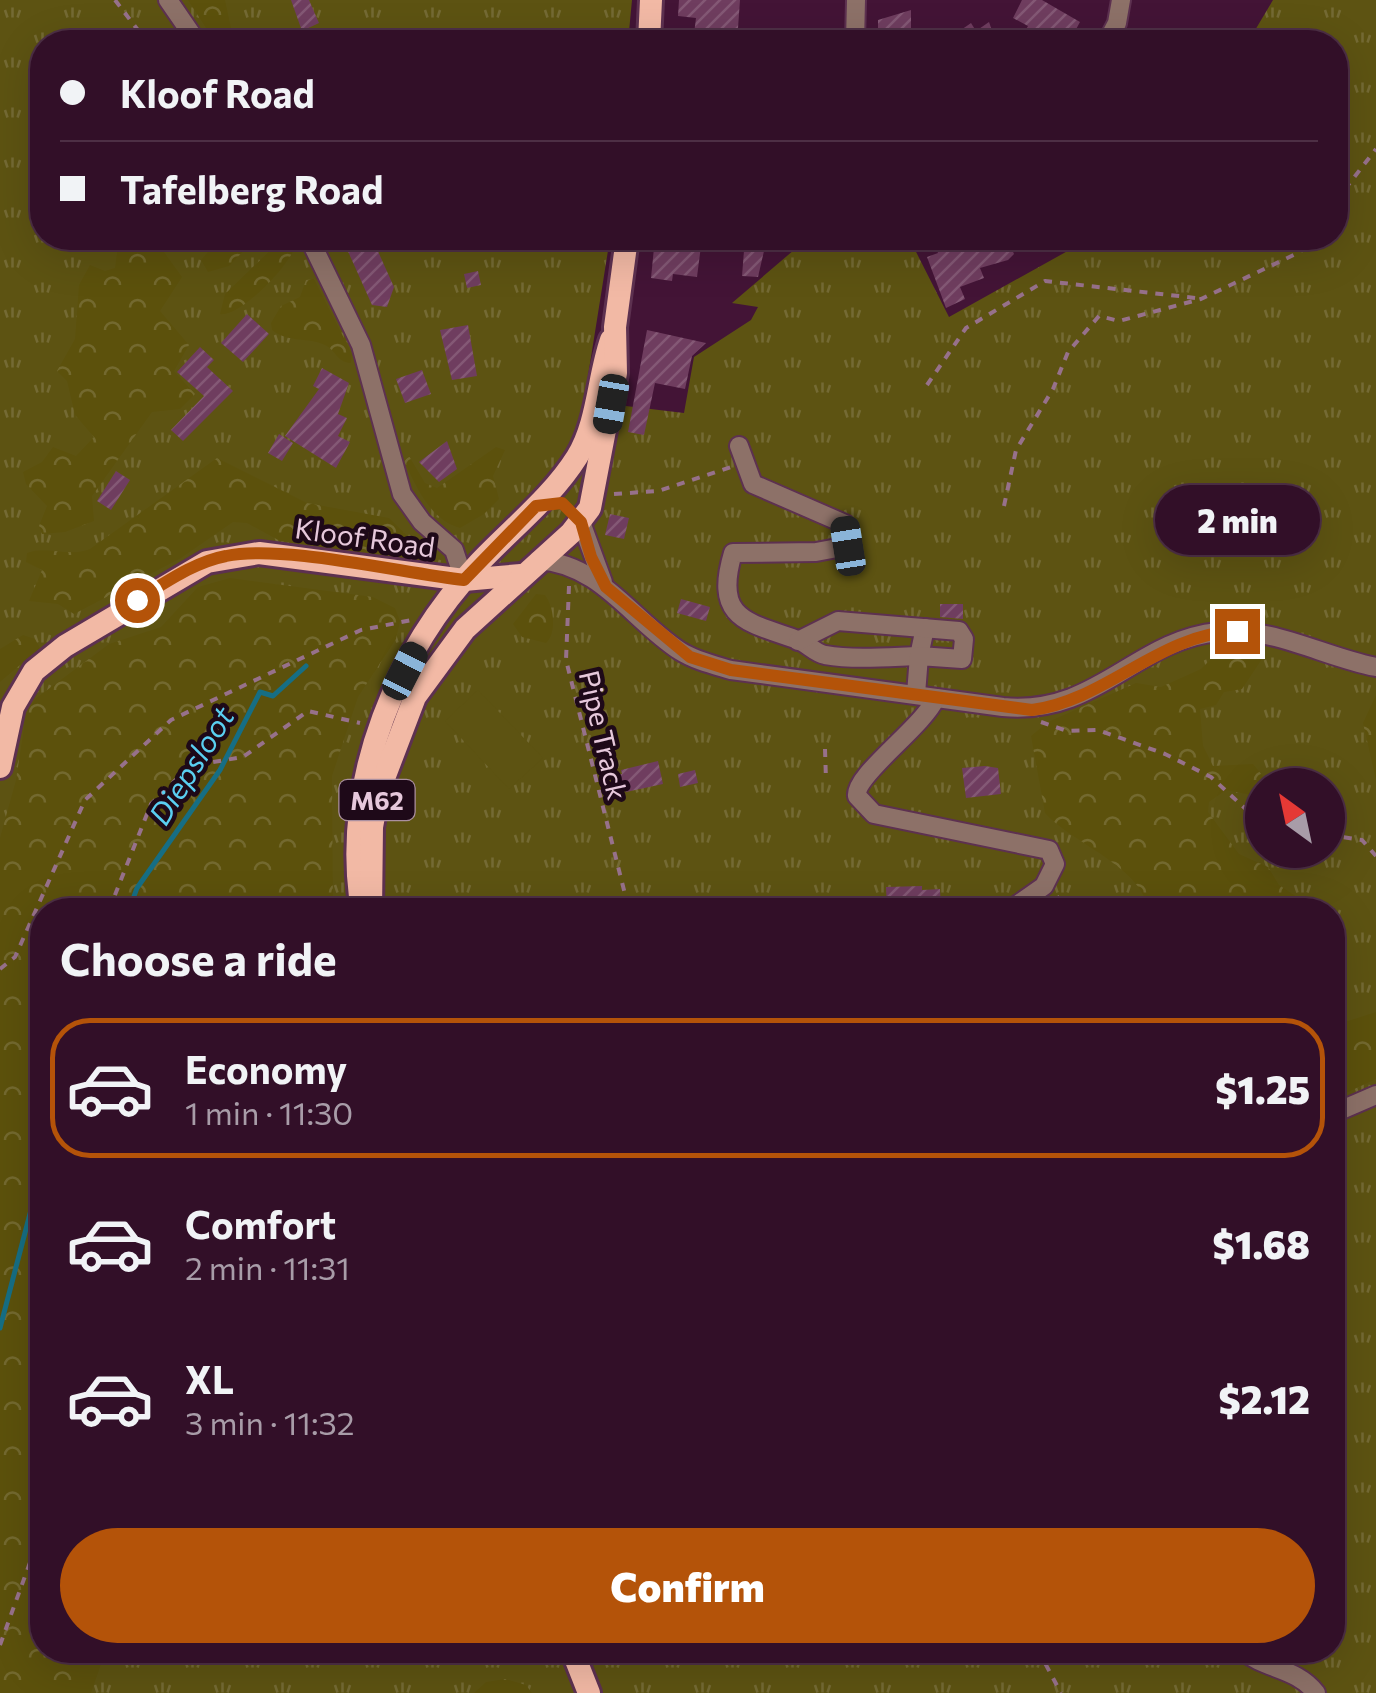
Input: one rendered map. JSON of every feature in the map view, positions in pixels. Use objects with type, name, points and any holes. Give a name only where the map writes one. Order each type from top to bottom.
[{"type":"main road","points":[[649,30],[651,0]]},
{"type":"main road","name":"M62","points":[[371,898],[372,827],[394,744],[435,664],[581,522],[598,482],[616,373],[615,327],[625,250]]},
{"type":"main road","name":"M62","points":[[360,898],[355,859],[357,819],[366,770],[380,728],[431,623],[464,580],[576,459],[615,327]]},
{"type":"main road","points":[[536,506],[562,503],[581,522]]},
{"type":"main road","points":[[507,534],[514,558],[530,568]]},
{"type":"main road","name":"Kloof Road","points":[[0,767],[12,707],[34,671],[64,646],[207,562],[231,555],[274,554],[464,580],[530,568]]},
{"type":"main road","points":[[577,1663],[589,1693]]},
{"type":"street","points":[[168,0],[189,30]]},
{"type":"street","points":[[855,30],[856,0]]},
{"type":"street","points":[[1114,30],[1121,0]]},
{"type":"street","points":[[315,250],[360,345],[402,494],[422,522],[454,550],[464,580]]},
{"type":"street","points":[[742,454],[753,484],[845,524],[848,546],[816,552],[734,553],[727,585],[738,616],[759,630],[798,640],[822,654],[962,660],[964,639],[959,631],[838,621],[798,640]]},
{"type":"street","points":[[581,522],[591,557],[606,587]]},
{"type":"street","points":[[530,568],[569,566],[606,587],[670,644],[700,661],[731,670],[1021,709],[1073,700],[1182,640],[1218,632],[1255,633],[1376,667]]},
{"type":"street","points":[[846,622],[842,642],[847,656]]},
{"type":"street","points":[[907,692],[910,656],[925,628]]},
{"type":"street","points":[[936,698],[923,722],[861,778],[857,796],[874,814],[1049,850],[1055,864],[1050,878],[1025,898]]},
{"type":"street","points":[[1345,1108],[1376,1095]]},
{"type":"street","points":[[1260,1663],[1293,1672],[1316,1693]]},
{"type":"path","points":[[115,0],[139,30]]},
{"type":"path","points":[[1348,185],[1376,149]]},
{"type":"path","points":[[1004,506],[1016,450],[1054,389],[1068,352],[1098,316],[1118,321],[1201,299],[1301,250]]},
{"type":"path","points":[[927,385],[966,328],[1045,281],[1201,299]]},
{"type":"path","points":[[609,494],[658,490],[742,454]]},
{"type":"path","name":"Pipe Track","points":[[569,566],[566,660],[626,898]]},
{"type":"path","points":[[42,898],[86,800],[171,720],[361,630],[412,620],[431,623]]},
{"type":"path","points":[[114,898],[152,804],[190,766],[243,757],[308,711],[380,728]]},
{"type":"path","points":[[1051,727],[1098,730],[1164,754],[1211,778],[1245,809]]},
{"type":"path","points":[[825,749],[826,780]]},
{"type":"path","points":[[1345,838],[1362,840],[1376,856]]},
{"type":"path","points":[[0,969],[15,957],[30,924]]},
{"type":"path","points":[[0,1645],[30,1562]]},
{"type":"path","points":[[1045,1663],[1061,1693]]},
{"type":"green space","points":[[0,0],[632,0],[629,30],[30,30],[30,250],[608,250],[584,401],[684,413],[694,357],[751,320],[758,307],[732,303],[794,250],[915,250],[949,317],[1069,250],[1348,250],[1348,30],[1255,30],[1273,0],[1376,0],[1376,1693],[0,1693]]},
{"type":"green space","points":[[188,0],[225,0],[231,30],[207,30]]},
{"type":"green space","points":[[117,250],[166,250],[182,277],[160,311],[189,345],[174,371],[195,394],[180,409],[152,412],[92,496],[94,521],[65,532],[42,534],[39,526],[47,506],[26,484],[23,472],[42,462],[53,447],[76,456],[94,437],[75,415],[67,381],[57,371],[75,339],[79,285],[90,265],[105,271],[115,268]]},
{"type":"green space","points":[[210,250],[244,250],[229,266],[208,272],[201,260]]},
{"type":"green space","points":[[271,250],[293,250],[279,272],[253,297],[229,313],[220,314],[225,294]]},
{"type":"green space","points":[[314,279],[352,354],[351,363],[342,361],[325,345],[285,337],[272,330],[271,323],[281,306],[300,297],[306,280]]},
{"type":"green space","points":[[496,447],[505,450],[493,476],[499,499],[484,514],[460,528],[432,510],[404,461],[409,456],[425,483],[437,488]]},
{"type":"green space","points":[[217,458],[307,503],[389,518],[430,558],[425,561],[280,541],[247,523],[233,522],[181,558],[74,614],[58,604],[29,601],[42,570],[26,562],[27,553],[90,549]]},
{"type":"green space","points":[[230,578],[373,597],[395,608],[400,621],[396,639],[358,697],[332,776],[333,898],[30,898],[30,1663],[101,1663],[91,1693],[0,1693],[0,838],[16,780],[26,714],[35,699],[109,644],[161,627],[198,587]]},
{"type":"green space","points":[[536,594],[545,595],[552,613],[552,633],[546,643],[522,637],[513,624]]},
{"type":"green space","points":[[23,635],[35,639],[40,648],[0,682],[0,649]]},
{"type":"green space","points":[[1235,644],[1256,648],[1262,659],[1242,689],[1224,692],[1216,705],[1200,709],[1203,746],[1213,766],[1253,764],[1256,768],[1245,768],[1245,794],[1226,790],[1209,802],[1208,812],[1245,857],[1245,868],[1269,868],[1279,885],[1298,898],[1144,898],[1121,869],[1045,813],[1031,736],[1048,722],[1136,683],[1161,687],[1201,669],[1222,648]]},
{"type":"green space","points":[[478,690],[543,758],[509,789],[445,721]]},
{"type":"green space","points":[[1376,695],[1376,780],[1363,723]]},
{"type":"green space","points":[[1376,1012],[1376,1079],[1345,1093],[1345,1020]]},
{"type":"green space","points":[[505,1679],[526,1685],[532,1693],[474,1693],[486,1682]]},
{"type":"building","points":[[291,0],[309,0],[319,23],[302,30]]},
{"type":"building","points":[[679,0],[740,0],[738,28],[769,30],[694,30],[696,18],[678,16]]},
{"type":"building","points":[[1022,0],[1042,0],[1080,22],[1076,30],[1026,30],[1028,26],[1013,18]]},
{"type":"building","points":[[911,10],[911,30],[878,30],[878,20]]},
{"type":"building","points":[[347,250],[377,250],[394,287],[387,307],[372,305]]},
{"type":"building","points":[[654,250],[700,250],[697,277],[673,274],[672,281],[651,278]]},
{"type":"building","points":[[744,250],[764,250],[758,277],[742,276]]},
{"type":"building","points":[[937,250],[1012,250],[1014,254],[1008,260],[980,268],[984,278],[960,287],[965,299],[946,308],[927,257],[938,253]]},
{"type":"building","points":[[478,271],[481,285],[467,288],[464,274]]},
{"type":"building","points":[[247,314],[269,334],[243,362],[221,343]]},
{"type":"building","points":[[468,325],[477,376],[452,380],[440,330]]},
{"type":"building","points":[[647,330],[706,343],[692,356],[685,389],[655,383],[644,435],[628,432]]},
{"type":"building","points":[[200,347],[214,360],[207,367],[233,391],[183,441],[171,430],[204,396],[177,372]]},
{"type":"building","points":[[322,368],[349,383],[338,414],[347,418],[338,436],[350,442],[336,468],[285,436],[319,389],[313,386]]},
{"type":"building","points":[[422,370],[431,394],[405,403],[396,379]]},
{"type":"building","points":[[279,434],[293,443],[282,461],[268,453]]},
{"type":"building","points":[[447,441],[457,469],[439,482],[419,462]]},
{"type":"building","points":[[116,471],[130,480],[111,510],[97,501]]},
{"type":"building","points":[[610,514],[629,518],[624,539],[605,535]]},
{"type":"building","points":[[681,599],[710,607],[706,621],[677,613]]},
{"type":"building","points":[[940,604],[963,604],[963,619],[940,617]]},
{"type":"building","points":[[658,761],[663,784],[626,792],[625,788],[618,789],[615,775],[622,774],[621,770]]},
{"type":"building","points":[[962,768],[998,768],[1001,794],[966,798]]},
{"type":"building","points":[[695,770],[698,783],[680,787],[678,774]]},
{"type":"building","points":[[886,887],[940,889],[940,898],[886,898]]},
{"type":"waterway","name":"Diepsloot","points":[[133,898],[220,770],[260,692],[273,696],[306,666]]},
{"type":"waterway","name":"Diepsloot","points":[[0,1328],[30,1214]]},
{"type":"route","points":[[137,600],[200,564],[238,554],[274,554],[464,580],[536,506],[557,502],[567,506],[581,522],[595,568],[606,587],[679,650],[731,670],[1032,710],[1073,700],[1182,640],[1200,634],[1237,631]]}]
